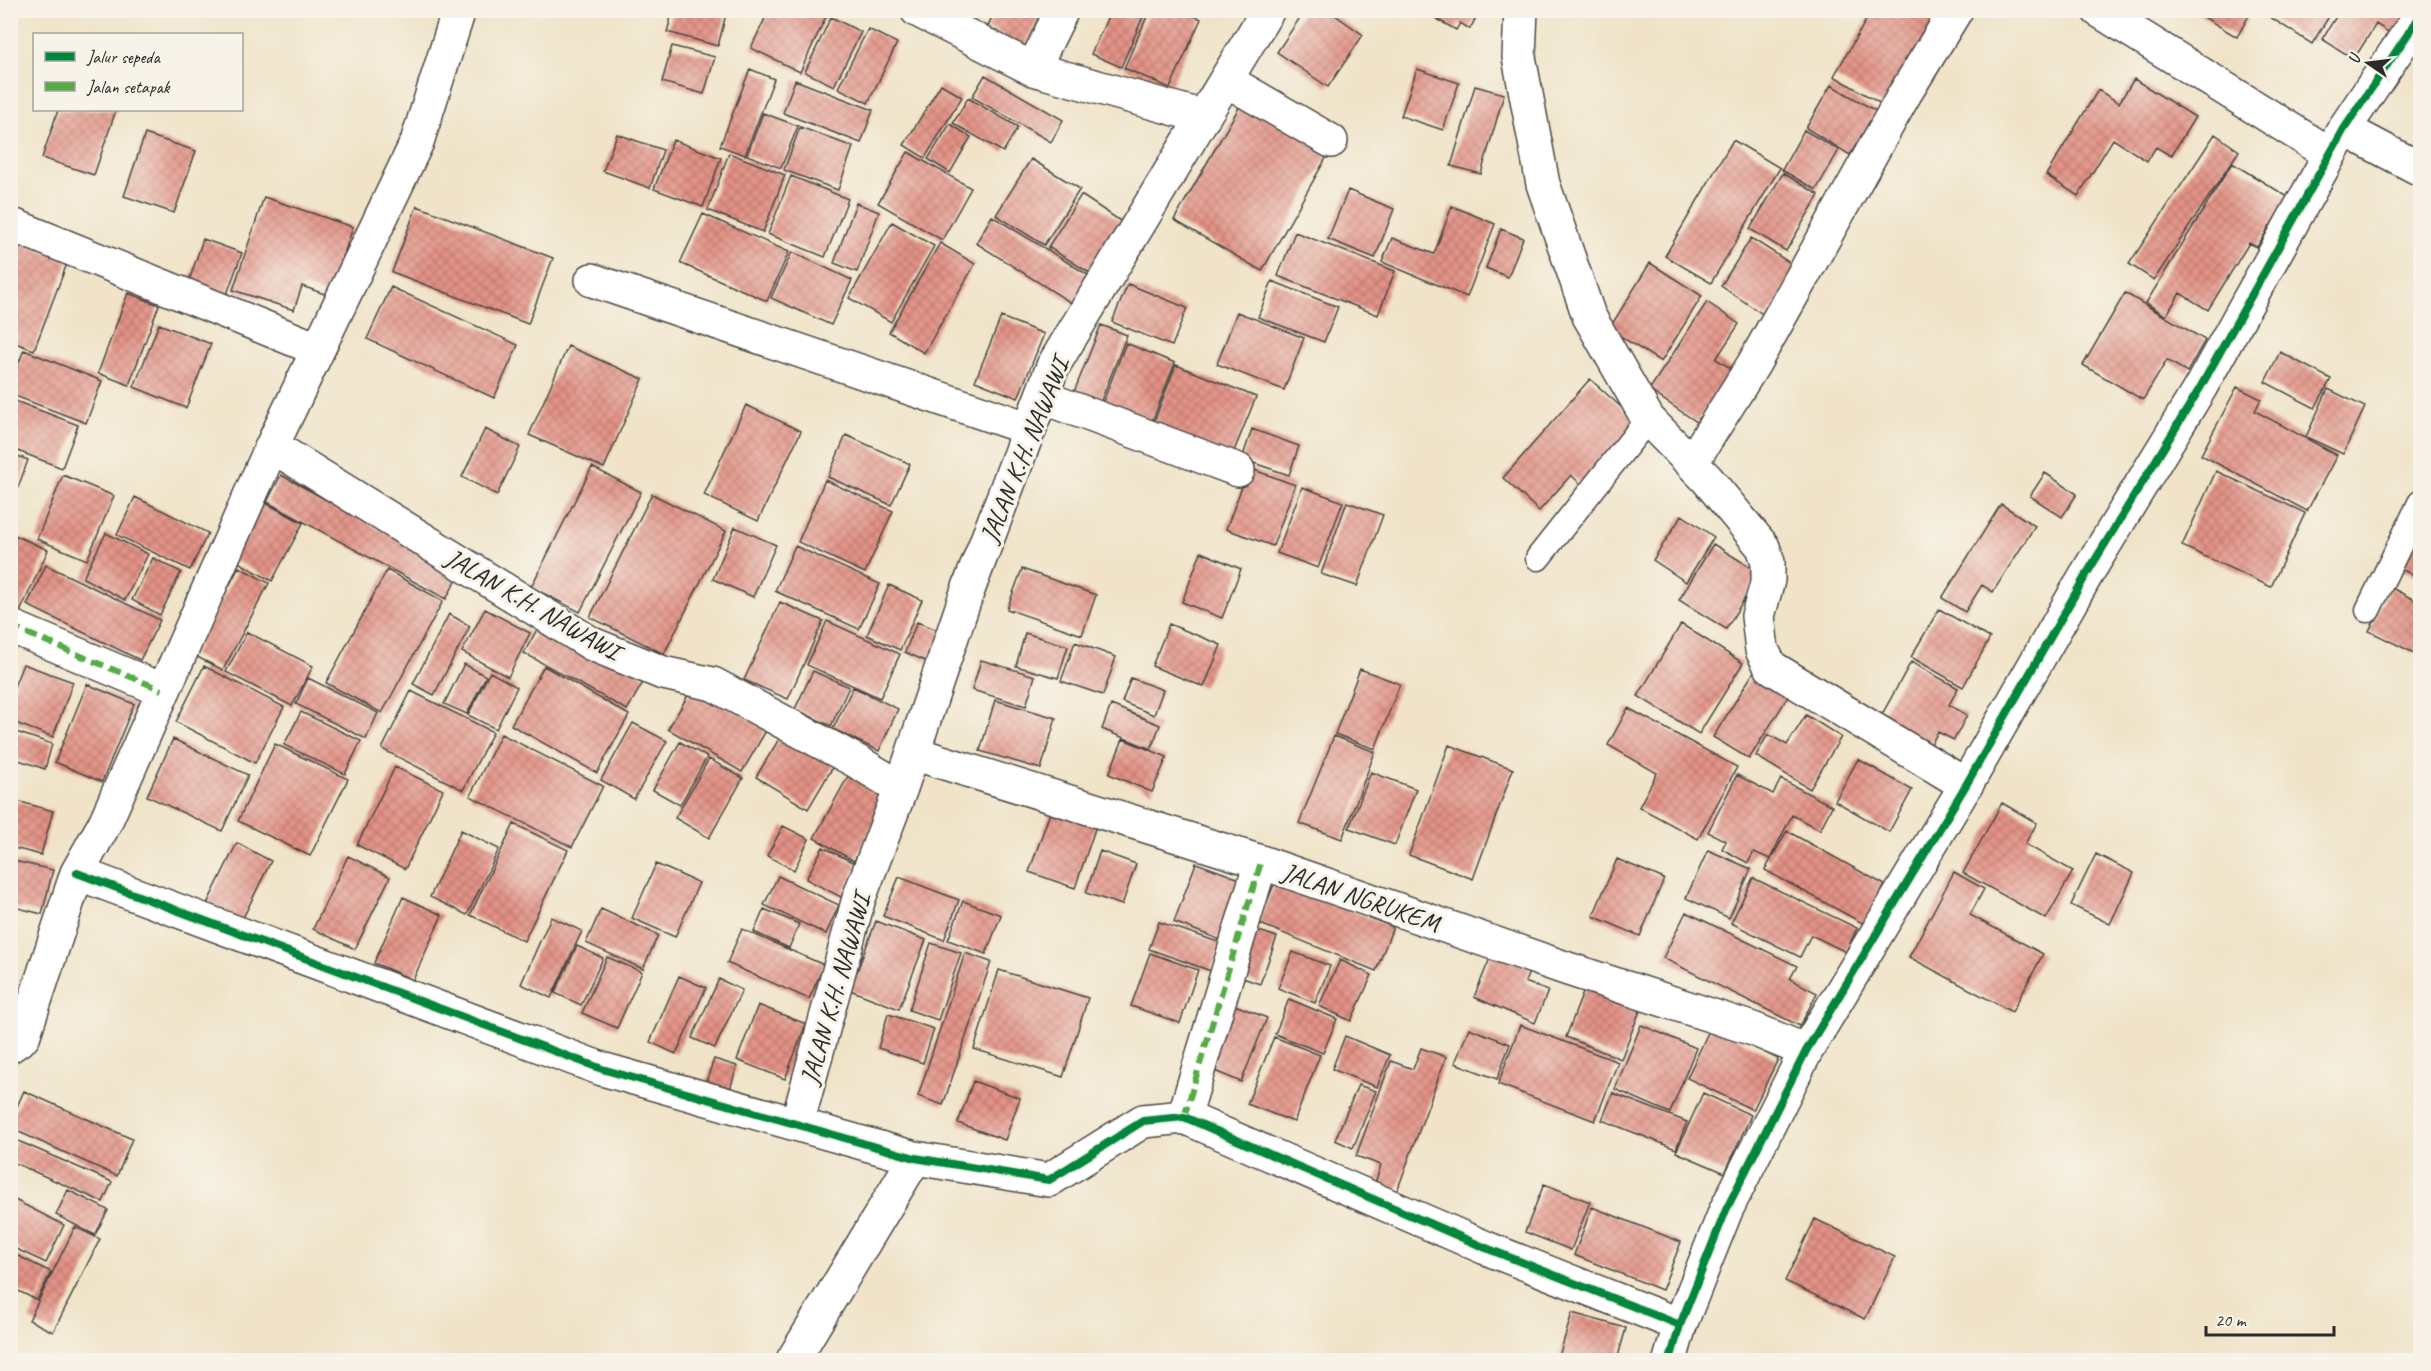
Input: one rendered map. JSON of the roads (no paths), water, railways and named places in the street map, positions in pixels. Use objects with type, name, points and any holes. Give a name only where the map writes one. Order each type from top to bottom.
[{"type":"street","points":[[10,1046],[23,1037],[77,873],[105,823],[272,446],[417,142],[459,10]]},
{"type":"street","points":[[917,10],[1033,69],[1204,117]]},
{"type":"street","points":[[1033,69],[1062,10]]},
{"type":"street","name":"JALAN K.H. NAWAWI","points":[[797,1124],[859,898],[901,788],[965,598],[1053,366],[1268,10]]},
{"type":"street","points":[[1521,10],[1519,57],[1543,184],[1589,315],[1648,419],[1692,462],[1763,547],[1768,562],[1768,580],[1758,616],[1762,650],[1770,667],[1966,785]]},
{"type":"street","points":[[1692,462],[1753,365],[1904,95],[1956,10]]},
{"type":"street","points":[[2119,16],[2337,142],[2421,169]]},
{"type":"street","points":[[1670,1360],[1680,1325],[1726,1210],[1806,1051],[1966,785],[2086,575],[2200,388],[2337,142],[2421,16]]},
{"type":"street","points":[[1226,80],[1331,141]]},
{"type":"street","points":[[10,224],[317,349]]},
{"type":"street","points":[[592,280],[1030,429]]},
{"type":"street","points":[[1042,397],[1238,470]]},
{"type":"street","name":"JALAN K.H. NAWAWI","points":[[272,446],[592,644],[663,673],[713,684],[856,761],[901,788]]},
{"type":"street","points":[[10,626],[162,690]]},
{"type":"street","name":"JALAN NGRUKEM","points":[[913,753],[1261,862],[1568,969],[1754,1029],[1806,1051]]},
{"type":"street","points":[[1184,1117],[1261,862]]},
{"type":"street","points":[[77,873],[602,1068],[915,1158],[1049,1180],[1143,1121],[1184,1117],[1486,1248],[1680,1325]]},
{"type":"street","points":[[793,1360],[915,1158]]},
{"type":"lane","points":[[1538,558],[1648,419]]},
{"type":"lane","points":[[2367,610],[2421,503]]}]
